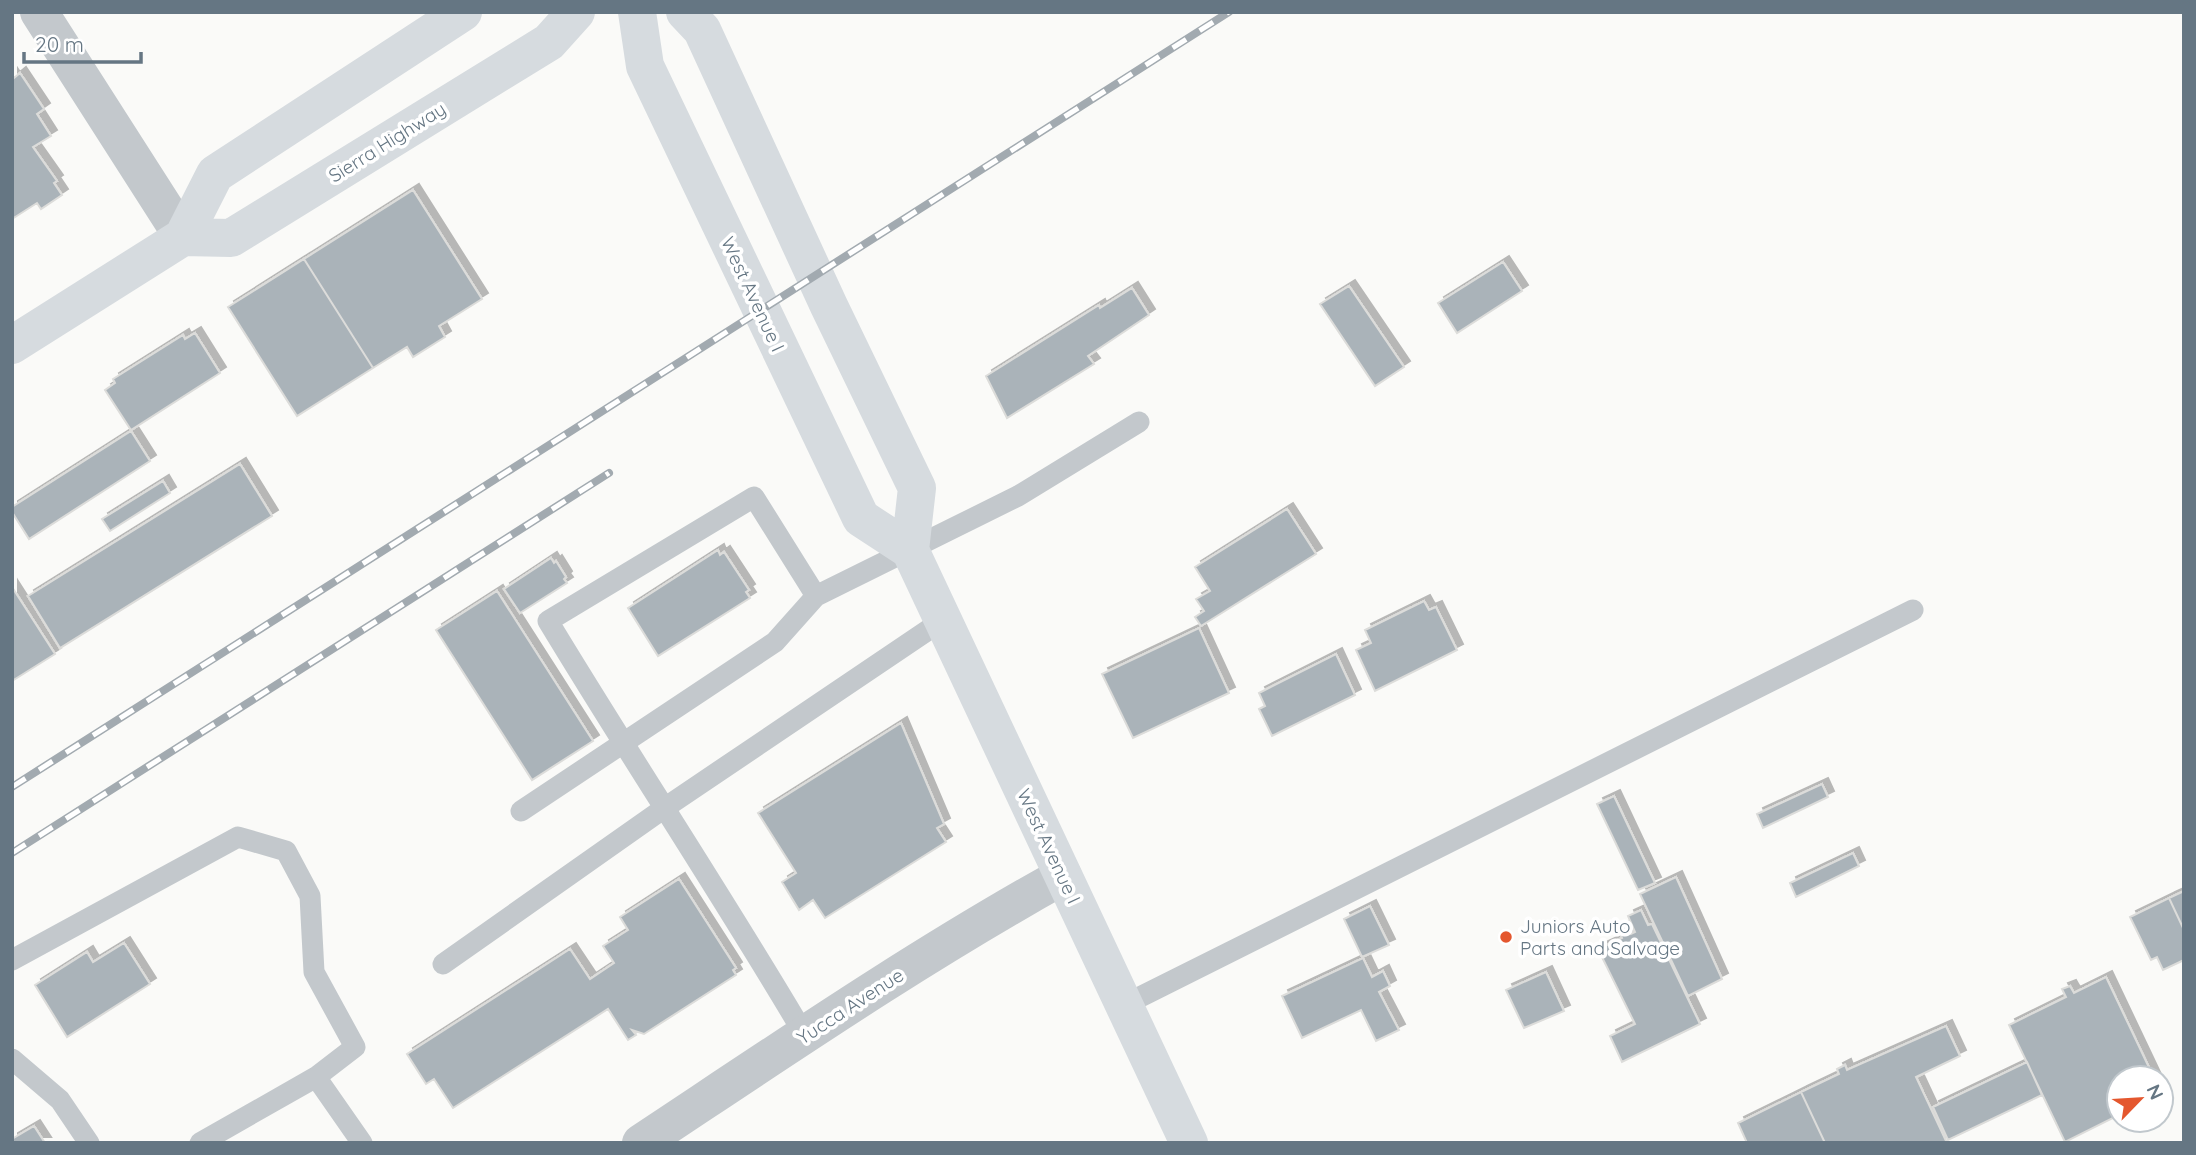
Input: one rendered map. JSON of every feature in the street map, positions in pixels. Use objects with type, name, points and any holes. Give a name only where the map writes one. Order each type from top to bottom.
[{"type":"main road","points":[[12,345],[183,237],[215,174],[463,12]]},
{"type":"main road","name":"Sierra Highway","points":[[183,237],[231,238],[549,42],[576,12]]},
{"type":"main road","name":"West Avenue I","points":[[637,12],[645,66],[861,519],[910,550],[1189,1143]]},
{"type":"main road","points":[[685,12],[702,30],[829,306],[917,488],[910,550]]},
{"type":"street","points":[[39,12],[183,237]]},
{"type":"street","name":"Yucca Avenue","points":[[641,1143],[804,1034],[986,919],[1063,876]]},
{"type":"lane","points":[[521,811],[775,642],[816,596],[1018,496],[1139,422]]},
{"type":"lane","points":[[804,1034],[761,961],[622,745],[548,621],[754,498],[816,596]]},
{"type":"lane","points":[[1124,1005],[1913,610]]},
{"type":"lane","points":[[443,964],[663,809],[943,620]]},
{"type":"lane","points":[[12,960],[238,837],[286,850],[310,896],[314,972],[355,1047],[316,1077],[200,1143]]},
{"type":"lane","points":[[12,1059],[60,1100],[89,1143]]},
{"type":"lane","points":[[316,1077],[362,1143]]},
{"type":"building","points":[[20,73],[44,109],[37,114],[51,136],[33,147],[57,181],[54,183],[62,195],[41,209],[37,203],[12,219],[12,75],[14,78]]},
{"type":"building","points":[[413,190],[482,299],[439,326],[445,337],[413,357],[407,347],[373,368],[304,259]]},
{"type":"building","points":[[304,259],[373,368],[297,416],[228,307]]},
{"type":"building","points":[[1503,262],[1522,291],[1457,333],[1438,303]]},
{"type":"building","points":[[1349,286],[1404,367],[1375,386],[1320,304]]},
{"type":"building","points":[[1132,288],[1149,315],[1088,356],[1094,364],[1007,418],[986,376],[1099,305],[1100,308]]},
{"type":"building","points":[[195,333],[220,373],[131,430],[105,390],[115,383],[113,379],[183,335],[185,339]]},
{"type":"building","points":[[131,431],[150,461],[29,539],[12,512],[12,507]]},
{"type":"building","points":[[240,464],[272,516],[60,648],[28,596]]},
{"type":"building","points":[[163,481],[170,493],[110,531],[102,519]]},
{"type":"building","points":[[1287,509],[1316,554],[1201,626],[1195,617],[1204,611],[1196,599],[1210,591],[1195,567]]},
{"type":"building","points":[[718,550],[720,555],[724,552],[749,590],[746,592],[750,598],[658,656],[628,608]]},
{"type":"building","points":[[551,558],[554,563],[556,561],[567,583],[520,613],[504,589]]},
{"type":"building","points":[[12,587],[55,654],[12,681]]},
{"type":"building","points":[[497,591],[593,741],[532,780],[436,630]]},
{"type":"building","points":[[1424,601],[1429,610],[1436,607],[1457,650],[1375,691],[1356,650],[1371,643],[1365,630]]},
{"type":"building","points":[[1199,628],[1229,693],[1133,738],[1102,674]]},
{"type":"building","points":[[1336,654],[1355,695],[1272,736],[1259,709],[1265,706],[1259,693]]},
{"type":"building","points":[[901,723],[944,824],[937,828],[946,842],[825,918],[813,900],[799,910],[782,882],[796,873],[758,813]]},
{"type":"building","points":[[1822,784],[1828,797],[1763,828],[1757,814]]},
{"type":"building","points":[[1614,796],[1655,883],[1638,890],[1597,804]]},
{"type":"building","points":[[1853,853],[1859,866],[1796,897],[1790,883]]},
{"type":"building","points":[[1676,877],[1722,979],[1688,996],[1640,894]]},
{"type":"building","points":[[679,879],[736,968],[733,970],[736,975],[644,1034],[632,1030],[636,1035],[628,1040],[608,1009],[453,1108],[434,1079],[426,1084],[407,1054],[570,949],[590,979],[614,963],[603,946],[628,930],[620,917]]},
{"type":"building","points":[[2184,891],[2184,930],[2169,898]]},
{"type":"building","points":[[2169,898],[2184,930],[2184,960],[2163,970],[2157,957],[2151,960],[2130,917]]},
{"type":"building","points":[[1370,906],[1389,945],[1362,957],[1344,919]]},
{"type":"building","points":[[1641,910],[1648,925],[1652,924],[1700,1024],[1622,1062],[1610,1036],[1635,1024],[1598,949],[1622,938],[1618,929],[1627,925],[1631,934],[1635,932],[1628,916]]},
{"type":"building","points":[[124,943],[150,984],[67,1037],[35,985],[87,952],[93,962]]},
{"type":"building","points":[[1363,958],[1372,977],[1383,971],[1390,986],[1379,992],[1399,1030],[1376,1041],[1361,1010],[1302,1038],[1282,996]]},
{"type":"building","points":[[1546,972],[1564,1011],[1524,1028],[1506,990]]},
{"type":"building","points":[[2106,977],[2147,1064],[2105,1064],[2105,1122],[2065,1142],[2009,1025],[2066,997],[2062,989],[2070,986],[2074,993]]},
{"type":"building","points":[[1946,1026],[1960,1056],[1916,1077],[1947,1143],[1825,1143],[1801,1092],[1839,1074],[1837,1069],[1845,1065],[1847,1070]]},
{"type":"building","points":[[2027,1062],[2042,1095],[1948,1140],[1933,1107]]},
{"type":"building","points":[[1801,1092],[1825,1143],[1747,1143],[1738,1123]]},
{"type":"building","points":[[34,1126],[45,1143],[12,1143],[12,1139]]},
{"type":"railway","points":[[12,787],[1229,12]]},
{"type":"railway","points":[[12,853],[609,473]]},
{"type":"place","name":"Juniors Auto Parts and Salvage","points":[[1506,937]]}]
